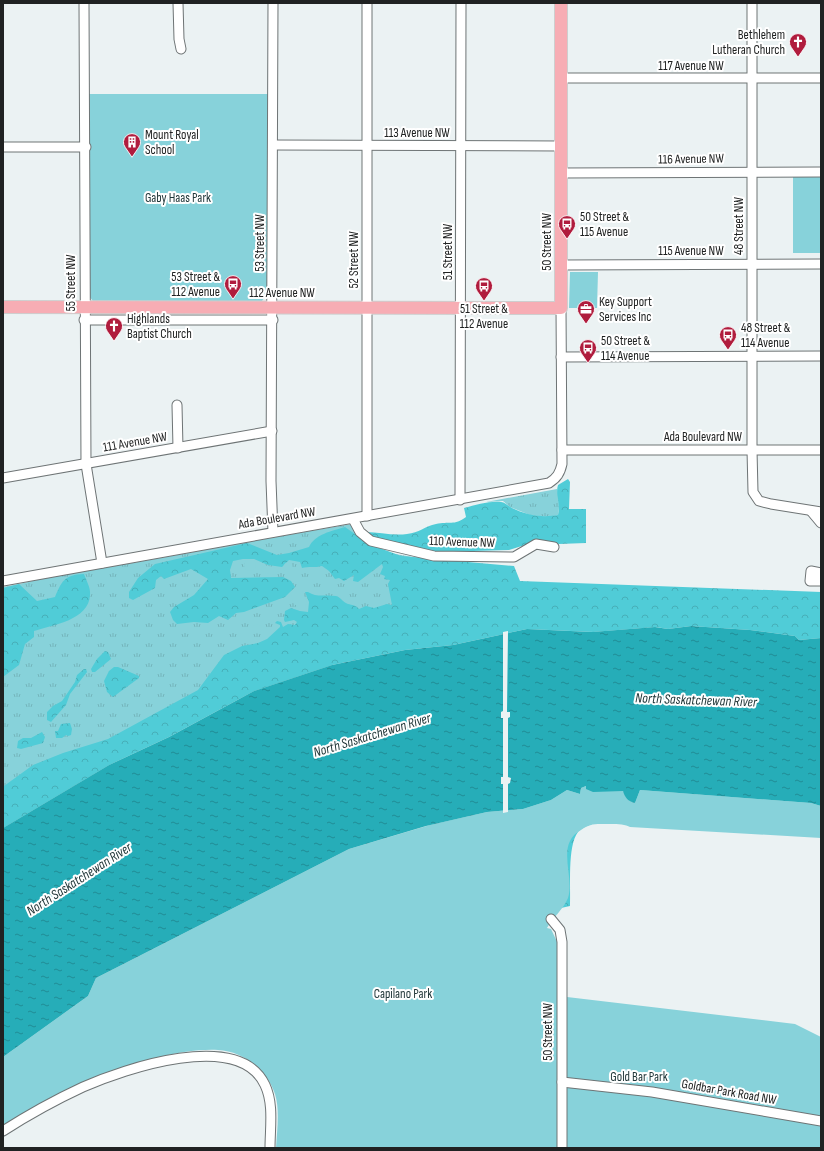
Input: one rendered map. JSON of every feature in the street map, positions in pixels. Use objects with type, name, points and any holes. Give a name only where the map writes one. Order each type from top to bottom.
[{"type":"main road","name":"50 Street NW","points":[[561,3],[561,308]]},
{"type":"main road","name":"112 Avenue NW","points":[[3,307],[84,307],[273,314],[367,308],[561,308]]},
{"type":"street","name":"55 Street NW","points":[[84,3],[86,147],[84,307],[86,464],[102,563]]},
{"type":"street","points":[[178,3],[179,39],[181,49]]},
{"type":"street","name":"53 Street NW","points":[[272,3],[273,532]]},
{"type":"street","name":"52 Street NW","points":[[366,3],[367,516]]},
{"type":"street","name":"51 Street NW","points":[[460,500],[461,3]]},
{"type":"street","name":"48 Street NW","points":[[752,3],[752,450]]},
{"type":"street","name":"117 Avenue NW","points":[[561,78],[821,78]]},
{"type":"street","name":"113 Avenue NW","points":[[273,145],[561,146]]},
{"type":"street","points":[[3,147],[86,147]]},
{"type":"street","name":"116 Avenue NW","points":[[561,173],[752,171],[821,172]]},
{"type":"street","name":"115 Avenue NW","points":[[561,265],[821,264]]},
{"type":"street","name":"50 Street NW","points":[[555,480],[560,473],[562,464],[561,308]]},
{"type":"street","name":"112 Avenue NW","points":[[84,320],[273,314]]},
{"type":"street","points":[[561,357],[821,356]]},
{"type":"street","points":[[177,406],[178,448]]},
{"type":"street","name":"111 Avenue NW","points":[[3,478],[272,431]]},
{"type":"street","name":"Ada Boulevard NW","points":[[562,450],[752,450],[753,492],[759,501],[821,512]]},
{"type":"street","points":[[752,450],[821,450]]},
{"type":"street","name":"Ada Boulevard NW","points":[[3,581],[460,500],[549,483],[555,480]]},
{"type":"street","points":[[811,511],[821,523]]},
{"type":"street","name":"110 Avenue NW","points":[[353,519],[360,532],[371,541],[434,556],[514,557],[536,544],[554,546]]},
{"type":"street","points":[[821,574],[811,571],[810,581],[821,581]]},
{"type":"street","name":"50 Street NW","points":[[552,919],[560,930],[562,942],[562,1148]]},
{"type":"street","points":[[3,1131],[46,1106],[85,1086],[134,1069],[184,1058],[212,1055],[234,1059],[253,1070],[265,1084],[270,1104],[270,1148]]},
{"type":"street","name":"Goldbar Park Road NW","points":[[562,1082],[652,1092],[821,1121]]},
{"type":"green space","name":"Gaby Haas Park","points":[[88,94],[268,94],[267,294],[262,301],[93,301],[87,294]]},
{"type":"green space","points":[[793,175],[821,175],[821,253],[793,253]]},
{"type":"green space","points":[[570,272],[598,272],[597,308],[569,308]]},
{"type":"green space","points":[[568,479],[570,482],[569,509],[586,509],[586,543],[559,544],[541,540],[509,550],[437,552],[415,549],[374,539],[366,532],[397,535],[411,533],[432,525],[462,520],[466,517],[464,508],[492,502],[505,503],[512,508],[528,514],[546,516],[558,515],[558,485]]},
{"type":"green space","points":[[557,489],[560,501],[558,515],[548,517],[530,515],[510,507],[503,501],[486,502]]},
{"type":"green space","points":[[352,524],[359,538],[375,548],[412,557],[430,559],[421,577],[332,665],[254,691],[109,765],[3,828],[3,587],[55,576]]},
{"type":"green space","points":[[345,527],[369,544],[401,556],[514,566],[520,581],[821,592],[821,638],[799,640],[795,636],[750,630],[691,626],[668,629],[656,627],[593,632],[527,629],[453,645],[405,650],[332,665],[254,691],[169,737],[109,765],[3,828],[4,786],[33,765],[63,753],[108,739],[198,690],[224,655],[242,646],[258,643],[267,639],[280,627],[280,625],[275,623],[277,621],[281,622],[283,627],[288,624],[295,625],[297,622],[294,620],[285,622],[285,611],[291,608],[308,612],[309,602],[305,592],[318,595],[336,596],[359,609],[366,606],[374,608],[387,604],[392,605],[388,584],[390,580],[384,579],[385,576],[380,574],[383,567],[382,564],[358,582],[353,581],[354,575],[344,581],[339,578],[335,579],[329,571],[322,566],[302,568],[300,562],[289,560],[282,567],[268,565],[254,559],[243,559],[233,561],[230,570],[231,578],[283,577],[291,581],[295,587],[285,597],[244,612],[236,613],[228,620],[219,616],[208,623],[194,622],[177,624],[173,620],[170,612],[174,607],[194,595],[208,579],[191,569],[164,579],[161,576],[156,580],[155,588],[133,600],[129,598],[129,592],[138,578],[155,564],[247,543],[277,555],[289,553],[309,547],[315,539],[320,536]]},
{"type":"green space","points":[[248,559],[252,559],[256,565],[252,571],[248,571],[244,567],[244,563]]},
{"type":"green space","points":[[286,563],[290,563],[292,567],[290,571],[286,571],[284,569],[284,565]]},
{"type":"green space","points":[[264,565],[278,568],[279,571],[274,575],[264,573],[261,569]]},
{"type":"green space","points":[[84,574],[89,587],[90,595],[84,610],[77,616],[60,624],[34,631],[34,637],[25,644],[19,665],[3,677],[3,588],[19,584],[37,601],[55,597],[62,583],[68,577]]},
{"type":"green space","points":[[295,589],[301,589],[307,602],[305,607],[298,607],[293,603],[291,595]]},
{"type":"green space","points":[[257,624],[262,629],[257,634],[252,629]]},
{"type":"green space","points":[[105,651],[108,652],[111,659],[95,672],[92,672],[91,669],[97,659]]},
{"type":"green space","points":[[114,667],[118,667],[139,676],[139,678],[113,697],[107,692],[104,681],[109,671]]},
{"type":"green space","points":[[86,669],[87,672],[70,694],[66,705],[51,722],[47,720],[47,712],[53,706],[62,701],[75,682],[77,675]]},
{"type":"green space","points":[[70,723],[72,729],[71,735],[56,738],[55,731],[58,731],[61,724]]},
{"type":"green space","points":[[42,732],[45,737],[43,743],[21,749],[17,748],[18,741],[23,738],[31,738]]},
{"type":"green space","name":"Capilano Park","points":[[586,786],[604,791],[623,791],[635,803],[640,790],[811,803],[821,806],[821,838],[630,827],[612,824],[590,825],[573,836],[569,843],[567,852],[570,889],[568,898],[547,928],[551,929],[559,946],[557,1001],[559,1116],[557,1148],[276,1148],[278,1121],[277,1100],[271,1085],[253,1063],[236,1054],[218,1050],[190,1051],[158,1057],[113,1071],[75,1087],[3,1126],[3,1057],[88,996],[96,978],[349,849],[430,825],[487,812],[523,809],[551,800],[567,790],[580,794],[581,788]]},
{"type":"green space","points":[[565,821],[592,824],[581,829],[575,838],[572,847],[570,868],[570,906],[561,908]]},
{"type":"green space","name":"Gold Bar Park","points":[[567,997],[795,1024],[821,1037],[821,1148],[567,1148]]},
{"type":"water","name":"North Saskatchewan River","points":[[691,626],[750,630],[795,636],[799,640],[821,638],[821,806],[811,803],[640,790],[635,803],[627,799],[623,791],[593,792],[586,789],[586,786],[581,788],[580,794],[567,790],[551,800],[523,809],[487,812],[426,826],[349,849],[96,978],[88,996],[3,1057],[3,828],[109,765],[169,737],[254,691],[332,665],[405,650],[453,645],[527,629],[592,632],[655,627],[668,629]]},
{"type":"pier","points":[[508,631],[507,712],[510,712],[510,717],[508,718],[508,777],[511,778],[510,783],[508,784],[508,812],[503,813],[503,784],[501,784],[501,777],[503,777],[503,718],[501,718],[501,712],[503,711],[503,632]]},
{"type":"place","name":"Bethlehem Lutheran Church","points":[[798,57]]},
{"type":"place","name":"Mount Royal School","points":[[132,157]]},
{"type":"place","name":"50 Street & 115 Avenue","points":[[567,239]]},
{"type":"place","name":"53 Street & 112 Avenue","points":[[233,299]]},
{"type":"place","name":"51 Street & 112 Avenue","points":[[484,301]]},
{"type":"place","name":"Key Support Services Inc","points":[[586,324]]},
{"type":"place","name":"Highlands Baptist Church","points":[[114,341]]},
{"type":"place","name":"48 Street & 114 Avenue","points":[[728,350]]},
{"type":"place","name":"50 Street & 114 Avenue","points":[[588,363]]}]
